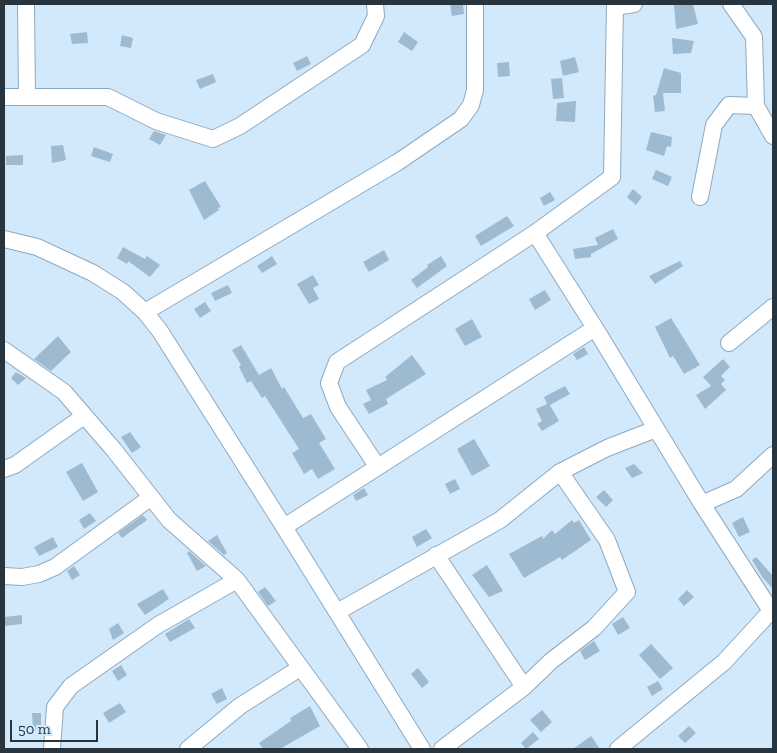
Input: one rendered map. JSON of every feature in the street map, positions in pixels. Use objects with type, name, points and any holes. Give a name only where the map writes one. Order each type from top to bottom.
[{"type":"street","points":[[26,4],[27,97]]},
{"type":"street","points":[[4,97],[108,97],[156,121],[213,139],[240,126],[362,46],[376,16],[375,4]]},
{"type":"street","points":[[145,312],[398,162],[462,119],[471,105],[474,90],[475,4]]},
{"type":"street","points":[[377,466],[338,407],[329,383],[337,362],[535,233],[612,177],[615,5],[634,4]]},
{"type":"street","points":[[731,4],[754,37],[756,106],[773,136]]},
{"type":"street","points":[[700,197],[714,125],[729,105],[756,106]]},
{"type":"street","points":[[535,233],[702,504],[772,613],[724,662],[618,749]]},
{"type":"street","points":[[4,239],[37,247],[93,273],[123,292],[145,312],[160,331],[422,749]]},
{"type":"street","points":[[729,343],[773,307]]},
{"type":"street","points":[[284,527],[595,328]]},
{"type":"street","points":[[4,350],[64,392],[114,450],[169,520],[237,580],[360,749]]},
{"type":"street","points":[[4,469],[15,465],[84,416]]},
{"type":"street","points":[[337,612],[500,520],[560,472],[608,448],[656,429]]},
{"type":"street","points":[[702,504],[736,489],[773,455]]},
{"type":"street","points":[[442,749],[524,687],[551,661],[594,628],[627,592],[607,540],[560,472]]},
{"type":"street","points":[[4,576],[22,577],[39,574],[55,567],[150,498]]},
{"type":"street","points":[[436,555],[524,687]]},
{"type":"street","points":[[52,749],[55,707],[72,686],[158,624],[237,580]]},
{"type":"street","points":[[188,749],[240,706],[300,668]]},
{"type":"building","points":[[450,4],[463,4],[464,14],[452,16]]},
{"type":"building","points":[[693,4],[698,24],[676,29],[674,5]]},
{"type":"building","points":[[87,32],[88,43],[72,44],[70,34]]},
{"type":"building","points":[[404,32],[418,42],[412,51],[398,42]]},
{"type":"building","points":[[122,35],[133,38],[131,48],[120,46]]},
{"type":"building","points":[[672,38],[694,41],[691,53],[673,54]]},
{"type":"building","points":[[307,56],[311,64],[297,71],[293,63]]},
{"type":"building","points":[[575,57],[579,72],[563,76],[560,61]]},
{"type":"building","points":[[509,62],[510,76],[498,77],[497,63]]},
{"type":"building","points":[[664,68],[681,73],[681,93],[663,93],[665,111],[655,112],[653,96],[656,95]]},
{"type":"building","points":[[213,74],[216,82],[200,89],[196,80]]},
{"type":"building","points":[[562,78],[564,98],[553,99],[551,79]]},
{"type":"building","points":[[576,101],[575,122],[556,121],[557,103]]},
{"type":"building","points":[[154,131],[166,135],[160,145],[149,139]]},
{"type":"building","points":[[651,132],[672,137],[671,147],[667,146],[664,156],[646,150]]},
{"type":"building","points":[[63,145],[66,160],[52,163],[51,146]]},
{"type":"building","points":[[94,147],[113,154],[110,162],[91,156]]},
{"type":"building","points":[[23,155],[23,165],[6,165],[6,156]]},
{"type":"building","points":[[656,170],[672,177],[668,186],[652,179]]},
{"type":"building","points":[[205,181],[221,207],[204,220],[189,190]]},
{"type":"building","points":[[633,189],[642,197],[636,205],[627,197]]},
{"type":"building","points":[[550,192],[555,200],[544,206],[540,198]]},
{"type":"building","points":[[507,216],[514,226],[481,246],[475,236]]},
{"type":"building","points":[[613,229],[618,239],[591,254],[591,257],[575,259],[573,249],[598,245],[595,238]]},
{"type":"building","points":[[123,247],[145,259],[147,256],[160,265],[150,277],[128,261],[127,264],[117,258]]},
{"type":"building","points":[[384,250],[389,260],[369,272],[363,262]]},
{"type":"building","points":[[272,256],[277,264],[262,273],[257,266]]},
{"type":"building","points":[[441,256],[447,266],[417,288],[411,280],[428,267],[427,265]]},
{"type":"building","points":[[680,261],[683,266],[655,284],[649,276]]},
{"type":"building","points":[[313,275],[319,285],[313,288],[319,299],[309,304],[297,284]]},
{"type":"building","points":[[228,285],[232,293],[215,301],[211,293]]},
{"type":"building","points":[[545,290],[551,300],[535,310],[529,299]]},
{"type":"building","points":[[205,302],[211,311],[200,318],[194,309]]},
{"type":"building","points":[[671,318],[700,365],[684,374],[673,356],[670,358],[655,327]]},
{"type":"building","points":[[472,319],[482,337],[465,346],[455,329]]},
{"type":"building","points":[[58,336],[71,352],[51,371],[34,359]]},
{"type":"building","points":[[241,345],[259,375],[271,368],[282,389],[284,387],[303,418],[311,414],[326,439],[319,443],[335,469],[318,479],[312,469],[304,474],[292,453],[299,449],[265,396],[262,398],[251,381],[247,383],[239,367],[241,365],[232,350]]},
{"type":"building","points":[[584,347],[588,354],[577,360],[573,354]]},
{"type":"building","points":[[412,355],[426,374],[386,399],[388,404],[369,414],[363,404],[371,400],[366,390],[387,380],[385,377]]},
{"type":"building","points":[[723,359],[730,367],[721,376],[725,380],[721,384],[726,390],[705,409],[696,395],[711,386],[703,377]]},
{"type":"building","points":[[16,372],[26,378],[18,385],[11,378]]},
{"type":"building","points":[[565,386],[570,394],[550,405],[559,421],[542,431],[537,424],[542,421],[536,409],[547,404],[544,397]]},
{"type":"building","points":[[130,432],[141,447],[132,453],[121,437]]},
{"type":"building","points":[[474,439],[490,466],[472,476],[457,449]]},
{"type":"building","points":[[82,463],[98,492],[83,501],[66,472]]},
{"type":"building","points":[[634,464],[643,473],[632,478],[625,468]]},
{"type":"building","points":[[455,479],[460,489],[450,494],[445,484]]},
{"type":"building","points":[[364,488],[368,495],[356,501],[353,495]]},
{"type":"building","points":[[604,490],[613,500],[606,507],[596,497]]},
{"type":"building","points":[[90,513],[96,521],[84,529],[79,520]]},
{"type":"building","points":[[143,515],[147,520],[122,538],[118,533]]},
{"type":"building","points":[[743,517],[750,532],[739,537],[732,523]]},
{"type":"building","points":[[572,520],[574,523],[579,520],[591,540],[562,560],[560,557],[524,578],[509,554],[542,536],[543,539],[552,530],[555,534]]},
{"type":"building","points":[[426,529],[432,538],[417,547],[412,537]]},
{"type":"building","points":[[217,535],[227,553],[224,555],[208,541]]},
{"type":"building","points":[[53,537],[58,547],[39,556],[34,547]]},
{"type":"building","points":[[189,551],[206,566],[197,571],[187,553]]},
{"type":"building","points":[[756,557],[773,576],[773,589],[763,578],[752,560]]},
{"type":"building","points":[[487,565],[503,591],[489,597],[472,575]]},
{"type":"building","points":[[74,566],[80,575],[72,580],[67,571]]},
{"type":"building","points":[[265,587],[276,601],[268,606],[258,592]]},
{"type":"building","points":[[163,589],[169,599],[145,615],[137,604]]},
{"type":"building","points":[[687,590],[694,597],[684,606],[678,599]]},
{"type":"building","points":[[22,615],[22,624],[4,626],[4,617]]},
{"type":"building","points":[[623,617],[630,628],[618,635],[612,624]]},
{"type":"building","points":[[189,619],[195,628],[170,642],[165,634]]},
{"type":"building","points":[[118,623],[124,633],[113,640],[109,629]]},
{"type":"building","points":[[594,641],[600,651],[585,660],[580,651]]},
{"type":"building","points":[[651,644],[673,668],[660,679],[639,655]]},
{"type":"building","points":[[121,665],[127,675],[118,681],[112,671]]},
{"type":"building","points":[[418,668],[429,682],[422,688],[411,674]]},
{"type":"building","points":[[658,681],[663,689],[652,696],[647,687]]},
{"type":"building","points":[[222,688],[227,699],[217,704],[211,694]]},
{"type":"building","points":[[120,703],[126,712],[109,723],[103,713]]},
{"type":"building","points":[[310,706],[320,726],[280,749],[263,749],[259,743],[291,721],[290,718]]},
{"type":"building","points":[[542,710],[552,722],[541,732],[530,720]]},
{"type":"building","points":[[32,713],[41,713],[41,730],[33,730]]},
{"type":"building","points":[[689,726],[696,733],[685,743],[678,736]]},
{"type":"building","points":[[533,732],[539,739],[526,749],[521,743]]},
{"type":"building","points":[[591,736],[600,749],[573,749]]}]
